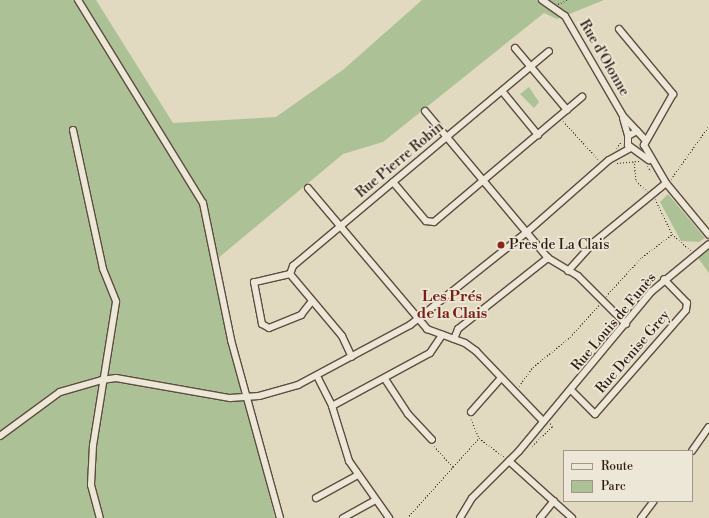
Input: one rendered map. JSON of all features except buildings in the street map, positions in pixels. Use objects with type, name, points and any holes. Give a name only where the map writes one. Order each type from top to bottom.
[{"type":"street","points":[[78,0],[203,203],[246,398],[280,518]]},
{"type":"street","name":"Rue d'Olonne","points":[[542,0],[554,7],[572,26],[623,116],[639,132],[645,142],[652,163],[666,183],[709,235]]},
{"type":"street","points":[[611,157],[633,149],[645,142],[651,128],[673,94],[619,30]]},
{"type":"street","points":[[515,48],[567,110]]},
{"type":"street","name":"Rue Pierre Robin","points":[[290,274],[293,266],[549,51]]},
{"type":"street","points":[[502,91],[538,135]]},
{"type":"street","points":[[394,182],[426,221],[434,222],[582,97]]},
{"type":"street","points":[[425,111],[482,182],[548,258],[568,271],[626,324]]},
{"type":"street","name":"Rue d'Olonne","points":[[623,116],[626,137],[633,149],[652,163]]},
{"type":"street","points":[[0,436],[60,392],[102,380],[116,378],[246,398],[285,390],[317,376],[418,318],[527,232],[611,157],[626,137],[651,128]]},
{"type":"street","points":[[73,130],[104,269],[116,302],[102,380],[91,485],[100,518]]},
{"type":"street","points":[[568,271],[594,242],[666,183]]},
{"type":"street","points":[[308,188],[427,329],[454,339],[476,351],[501,378],[543,418]]},
{"type":"street","name":"Rue Louis de Funès","points":[[460,518],[472,498],[509,461],[543,418],[571,390],[664,279],[709,244]]},
{"type":"street","points":[[454,339],[458,329],[548,258]]},
{"type":"street","points":[[312,301],[301,315],[269,328],[262,324],[254,282],[290,274],[342,336],[352,357]]},
{"type":"street","name":"Rue Denise Grey","points":[[571,390],[595,414],[686,310],[687,303],[664,279]]},
{"type":"street","points":[[332,406],[385,379],[430,353],[442,335]]},
{"type":"street","points":[[317,376],[332,406],[346,453],[358,475],[389,518]]},
{"type":"street","points":[[471,412],[501,378]]},
{"type":"street","points":[[385,379],[408,414],[432,440]]},
{"type":"street","points":[[693,450],[709,427]]},
{"type":"street","points":[[509,461],[572,518]]},
{"type":"street","points":[[316,498],[358,475]]},
{"type":"street","points":[[343,518],[375,500]]},
{"type":"street","points":[[540,518],[554,502]]},
{"type":"street","points":[[641,518],[653,502]]},
{"type":"path","points":[[554,7],[567,0]]},
{"type":"path","points":[[560,116],[599,160]]},
{"type":"path","points":[[666,183],[709,126]]},
{"type":"path","points":[[626,137],[611,157],[613,163],[634,161],[636,181],[651,194],[672,234],[691,252],[694,250]]},
{"type":"path","points":[[517,389],[533,367],[570,337],[642,257],[672,234]]},
{"type":"path","points":[[512,383],[520,392]]},
{"type":"path","points":[[471,412],[479,438],[509,461]]},
{"type":"path","points":[[527,451],[553,426],[543,418]]},
{"type":"path","points":[[408,518],[479,438]]},
{"type":"path","points":[[432,440],[435,450],[453,467]]},
{"type":"green space","points":[[0,0],[96,0],[173,123],[276,117],[344,69],[422,0],[604,0],[557,19],[544,13],[383,142],[343,154],[211,264],[275,518],[0,518]]},
{"type":"green space","points":[[529,87],[539,102],[534,108],[520,94]]},
{"type":"green space","points":[[668,194],[705,238],[699,242],[681,241],[660,202]]},
{"type":"green space","points":[[709,250],[709,273],[698,258]]},
{"type":"place","name":"Pres de La Clais","points":[[501,245]]},
{"type":"district","name":"Les Prés de la Clais","points":[[452,304]]}]
